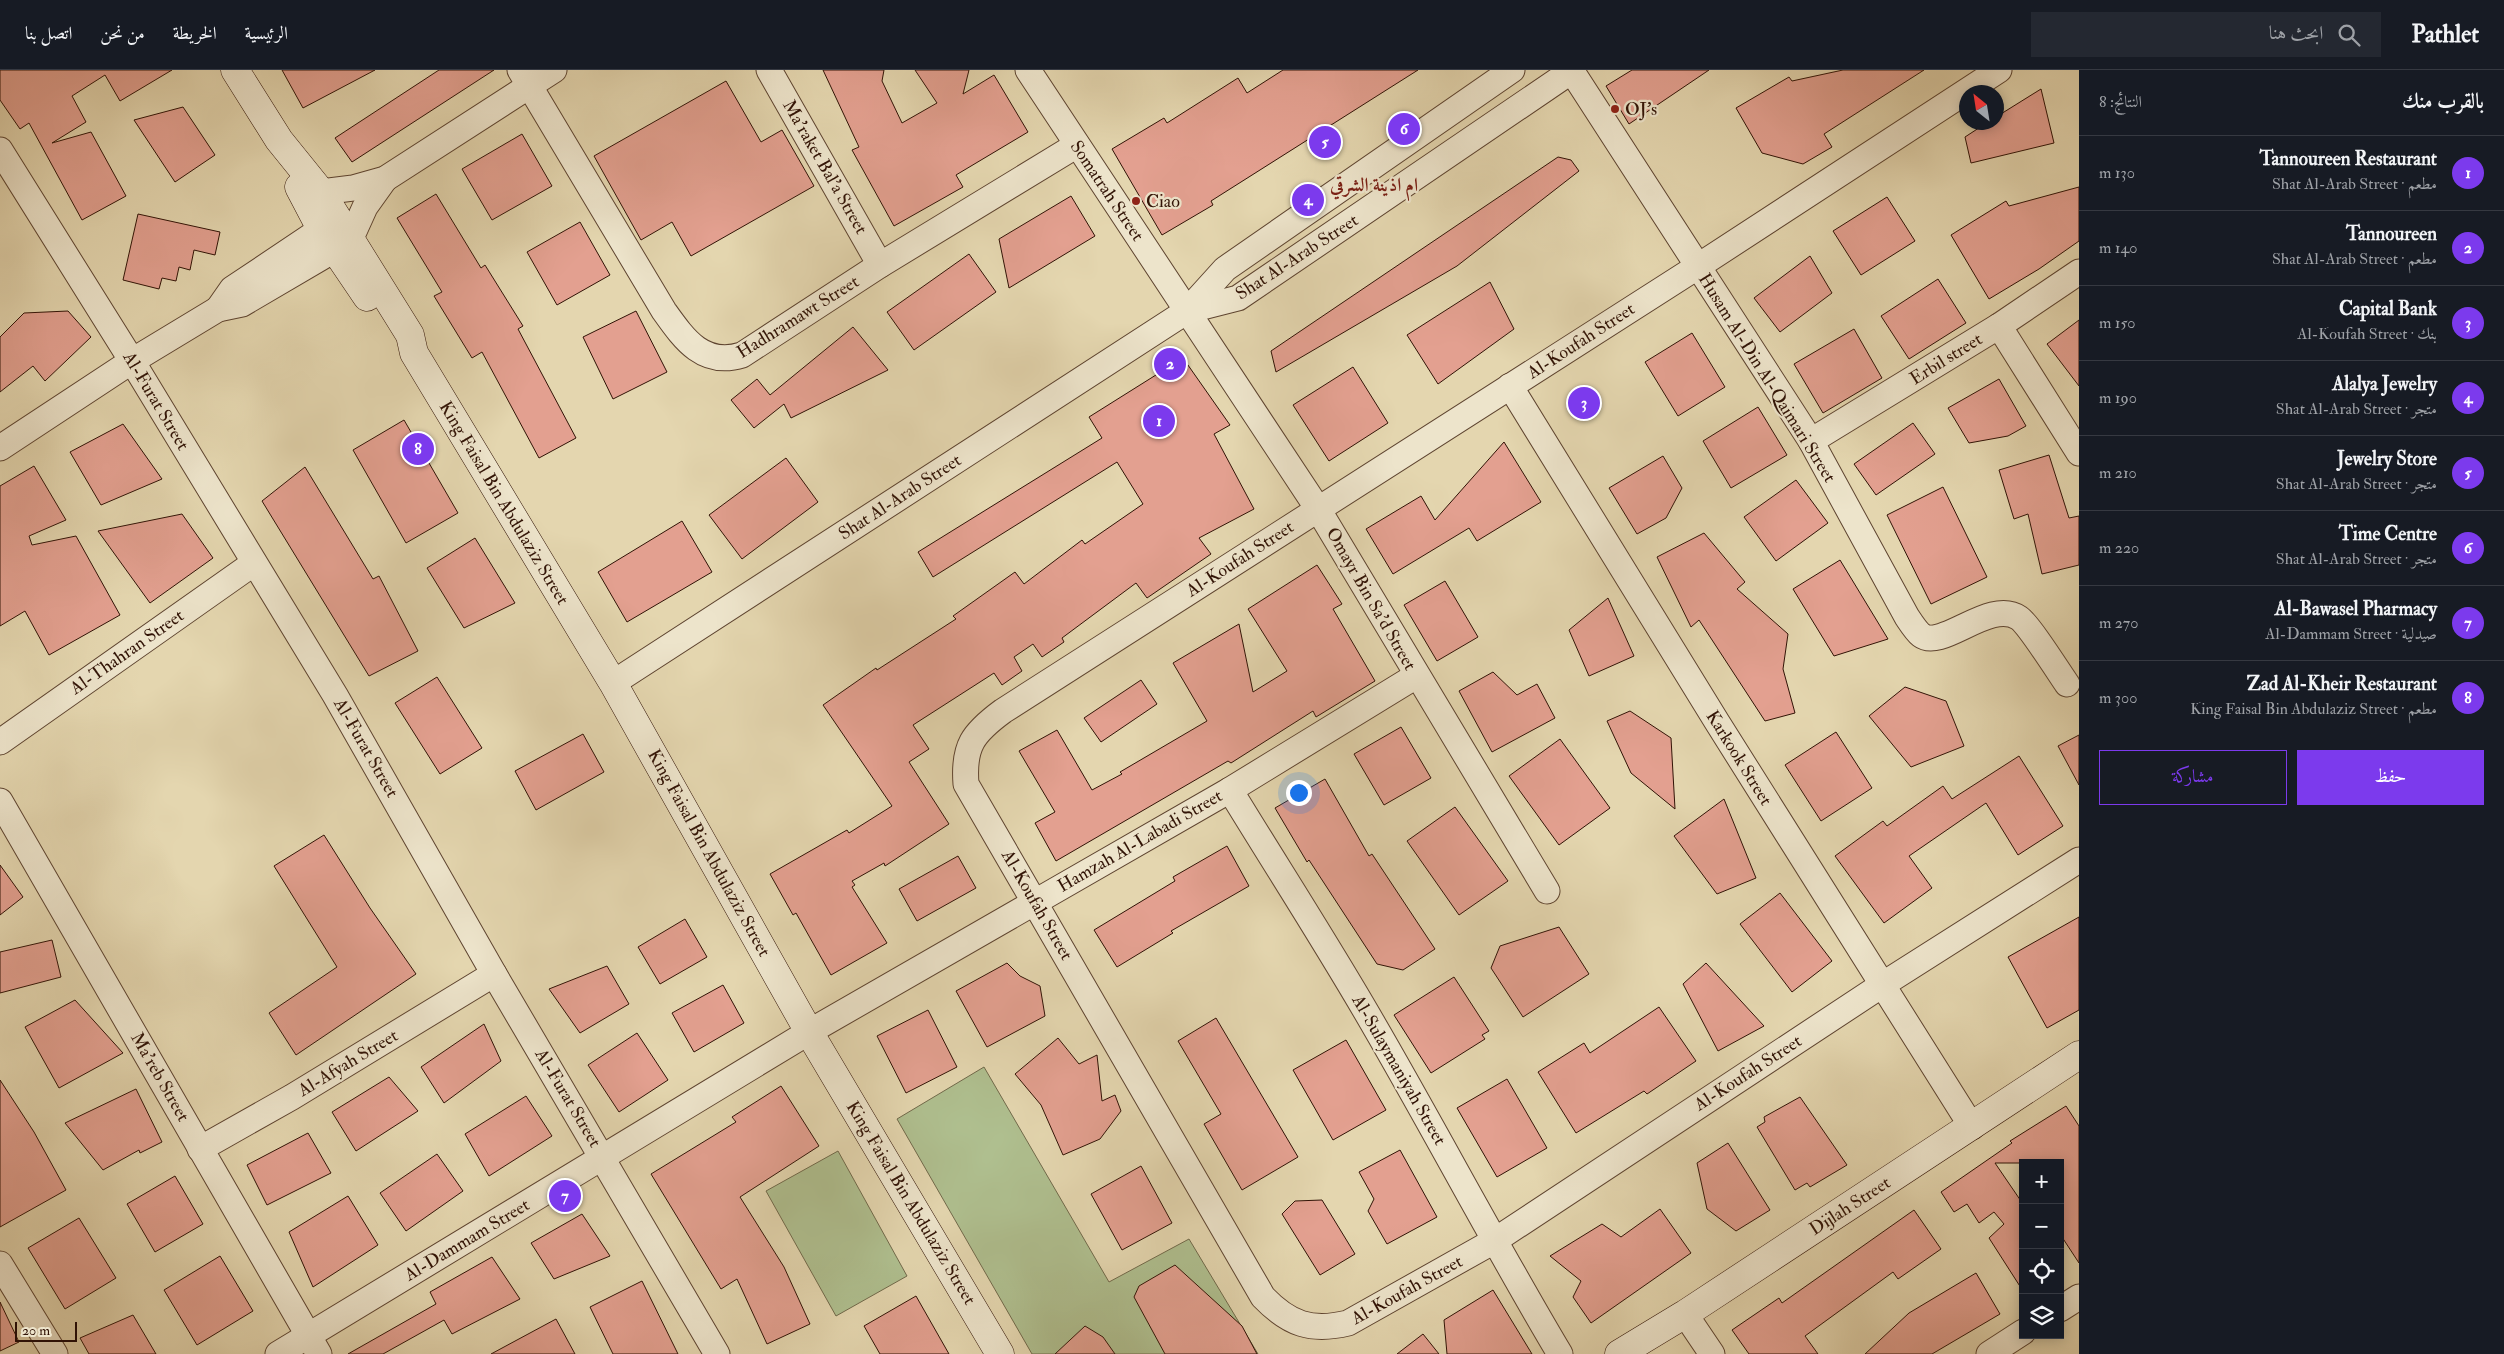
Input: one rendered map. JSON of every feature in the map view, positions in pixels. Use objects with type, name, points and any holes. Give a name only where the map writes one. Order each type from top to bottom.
[{"type":"main road","name":"King Faisal Bin Abdulaziz Street","points":[[235,70],[279,140],[307,172],[321,192],[336,234]]},
{"type":"main road","name":"King Faisal Bin Abdulaziz Street","points":[[279,140],[288,166],[336,234],[400,343],[414,353],[613,683],[809,1032],[1000,1354]]},
{"type":"main road","name":"Dijlah Street","points":[[1619,1354],[1685,1314],[2079,1055]]},
{"type":"street","points":[[0,448],[132,361],[218,309],[232,288],[336,234],[365,207],[385,179],[524,78],[554,70]]},
{"type":"street","name":"Ma'raket Bal'a Street","points":[[769,70],[880,265]]},
{"type":"street","name":"Somatrah Street","points":[[1028,70],[1187,311]]},
{"type":"street","name":"Shat Al-Arab Street","points":[[613,683],[1187,311],[1225,269],[1512,70]]},
{"type":"street","name":"Shat Al-Arab Street","points":[[1187,311],[1238,298],[1572,70]]},
{"type":"street","name":"Husam Al-Din Al-Qaimari Street","points":[[1572,70],[1697,267],[1811,441],[1882,575],[1907,617],[1922,636],[1933,639],[1991,616],[2006,614],[2014,616],[2024,624],[2067,684]]},
{"type":"street","name":"Al-Koufah Street","points":[[1999,70],[1697,267],[1003,711],[984,725],[968,746],[964,764],[966,784],[1264,1297],[1279,1314],[1292,1321],[1314,1327],[1332,1327],[1348,1323],[1494,1241],[1882,985],[2079,860]]},
{"type":"street","name":"Hadhramawt Street","points":[[524,78],[664,311],[681,334],[704,353],[723,358],[742,355],[880,265],[1077,145]]},
{"type":"street","name":"Al-Furat Street","points":[[0,150],[132,361],[335,695],[494,974],[717,1354]]},
{"type":"street","points":[[321,192],[353,188],[385,179]]},
{"type":"street","name":"Erbil street","points":[[1811,441],[2000,326],[2079,272]]},
{"type":"street","name":"Omayr Bin Sa'd Street","points":[[1187,311],[1318,509],[1416,676],[1547,891]]},
{"type":"street","points":[[2000,326],[2079,453]]},
{"type":"street","name":"Karkook Street","points":[[1510,386],[1972,1127]]},
{"type":"street","name":"Al-Thahran Street","points":[[0,742],[254,563]]},
{"type":"street","name":"Hamzah Al-Labadi Street","points":[[809,1032],[1230,790],[1416,676]]},
{"type":"street","name":"Al-Sulaymaniyah Street","points":[[1230,790],[1371,1020],[1467,1188],[1494,1241],[1560,1354]]},
{"type":"street","name":"Ma'reb Street","points":[[0,801],[314,1345]]},
{"type":"street","name":"Al-Afyah Street","points":[[200,1149],[292,1097],[494,974]]},
{"type":"street","name":"Al-Dammam Street","points":[[278,1354],[314,1345],[603,1157],[809,1032]]},
{"type":"street","points":[[0,1264],[55,1354]]},
{"type":"street","points":[[2064,1306],[2079,1297]]},
{"type":"street","points":[[1685,1314],[1712,1354]]},
{"type":"street","points":[[1989,1354],[2019,1335]]},
{"type":"green space","points":[[984,1067],[1109,1282],[1189,1239],[1258,1354],[1032,1354],[897,1119]]},
{"type":"green space","points":[[838,1151],[907,1276],[836,1316],[766,1191]]},
{"type":"building","points":[[0,70],[172,70],[120,101],[105,75],[72,96],[86,122],[52,143],[91,132],[126,196],[82,220],[29,123],[20,129],[0,100]]},
{"type":"building","points":[[282,70],[375,70],[303,108]]},
{"type":"building","points":[[439,70],[494,70],[352,162],[335,138]]},
{"type":"building","points":[[823,70],[884,70],[882,81],[902,123],[937,103],[915,70],[969,70],[963,94],[994,75],[1028,132],[956,175],[963,187],[894,226],[852,150],[859,147]]},
{"type":"building","points":[[1283,70],[1418,70],[1211,201],[1213,205],[1162,235],[1112,149],[1164,118],[1167,123],[1238,78],[1247,93]]},
{"type":"building","points":[[1632,70],[1709,70],[1629,124],[1606,86]]},
{"type":"building","points":[[1843,70],[1924,70],[1824,134],[1832,147],[1803,164],[1762,153],[1736,108],[1789,77],[1792,81]]},
{"type":"building","points":[[726,81],[761,142],[782,130],[814,186],[691,256],[672,222],[641,240],[594,156]]},
{"type":"building","points":[[2041,89],[2054,143],[1971,163],[1965,137],[1976,130],[2004,130],[2004,112]]},
{"type":"building","points":[[183,107],[215,155],[175,182],[134,120]]},
{"type":"building","points":[[522,134],[552,186],[492,220],[462,169]]},
{"type":"building","points":[[1558,157],[1571,160],[1579,171],[1457,266],[1276,372],[1271,351]]},
{"type":"building","points":[[2079,187],[2079,241],[2039,269],[1989,299],[1951,235],[2006,201],[2009,206]]},
{"type":"building","points":[[436,194],[481,268],[485,265],[523,326],[518,329],[576,438],[539,458],[482,352],[472,358],[434,296],[442,292],[397,218]]},
{"type":"building","points":[[1071,196],[1095,236],[1009,288],[999,239]]},
{"type":"building","points":[[1887,197],[1915,241],[1861,275],[1833,231]]},
{"type":"building","points":[[138,214],[220,232],[215,255],[194,250],[190,270],[179,267],[176,281],[162,278],[159,289],[123,280]]},
{"type":"building","points":[[580,222],[610,275],[557,305],[527,252]]},
{"type":"building","points":[[969,254],[996,292],[914,350],[887,312]]},
{"type":"building","points":[[1810,256],[1832,293],[1780,332],[1754,298]]},
{"type":"building","points":[[1938,279],[1966,323],[1909,359],[1881,316]]},
{"type":"building","points":[[1490,282],[1514,329],[1438,384],[1407,335]]},
{"type":"building","points":[[68,311],[91,337],[45,381],[33,366],[0,392],[0,337],[24,313]]},
{"type":"building","points":[[636,311],[667,372],[613,399],[583,337]]},
{"type":"building","points":[[2079,320],[2079,386],[2047,344]]},
{"type":"building","points":[[853,327],[888,370],[791,418],[784,404],[754,428],[731,400],[757,379],[770,395]]},
{"type":"building","points":[[1854,329],[1882,378],[1823,413],[1794,364]]},
{"type":"building","points":[[1692,333],[1725,387],[1678,416],[1645,362]]},
{"type":"building","points":[[1183,358],[1230,425],[1214,434],[1254,509],[1199,538],[1211,554],[1147,598],[1136,583],[1062,638],[1064,642],[1042,657],[1033,644],[1014,657],[1022,671],[1002,685],[994,673],[913,725],[929,749],[909,762],[949,824],[885,866],[884,863],[852,881],[855,885],[852,887],[887,943],[831,975],[796,913],[793,915],[770,874],[847,830],[849,833],[892,806],[823,705],[876,668],[877,670],[956,619],[953,616],[1015,572],[1024,584],[1082,540],[1085,544],[1143,504],[1117,462],[933,577],[918,552],[1102,438],[1089,417]]},
{"type":"building","points":[[1353,367],[1388,423],[1329,461],[1293,405]]},
{"type":"building","points":[[1999,379],[2026,426],[2008,436],[1969,443],[1948,408]]},
{"type":"building","points":[[1758,407],[1787,455],[1731,488],[1703,441]]},
{"type":"building","points":[[404,420],[458,513],[406,543],[353,450]]},
{"type":"building","points":[[1913,423],[1935,454],[1876,495],[1854,464]]},
{"type":"building","points":[[123,424],[162,479],[101,505],[70,452]]},
{"type":"building","points":[[1504,442],[1541,502],[1477,541],[1469,528],[1393,574],[1366,529],[1421,496],[1435,520]]},
{"type":"building","points":[[2049,455],[2069,518],[2079,516],[2079,565],[2042,574],[2028,514],[2014,519],[1999,470]]},
{"type":"building","points":[[1663,456],[1682,488],[1666,518],[1637,534],[1609,488]]},
{"type":"building","points":[[786,458],[818,502],[742,559],[709,515]]},
{"type":"building","points":[[34,466],[66,520],[29,536],[32,545],[76,536],[120,615],[49,655],[25,611],[0,626],[0,486]]},
{"type":"building","points":[[305,467],[373,579],[379,576],[418,651],[369,676],[262,501]]},
{"type":"building","points":[[1796,480],[1828,523],[1776,561],[1744,517]]},
{"type":"building","points":[[1943,487],[1987,577],[1931,604],[1887,515]]},
{"type":"building","points":[[182,514],[213,558],[150,603],[98,531]]},
{"type":"building","points":[[682,521],[712,572],[627,622],[598,572]]},
{"type":"building","points":[[1704,533],[1745,582],[1737,589],[1788,634],[1783,669],[1795,713],[1765,721],[1699,620],[1691,627],[1657,557]]},
{"type":"building","points":[[475,538],[515,603],[464,628],[427,568]]},
{"type":"building","points":[[1840,560],[1888,639],[1834,656],[1793,589]]},
{"type":"building","points":[[1317,565],[1342,604],[1333,609],[1375,681],[1316,717],[1313,711],[1231,763],[1228,761],[1056,861],[1035,823],[1055,812],[1019,751],[1057,730],[1092,790],[1122,774],[1120,772],[1207,721],[1173,663],[1239,624],[1253,692],[1287,671],[1248,609]]},
{"type":"building","points":[[1445,581],[1478,637],[1437,661],[1404,605]]},
{"type":"building","points":[[1608,598],[1634,656],[1589,676],[1569,630]]},
{"type":"building","points":[[1493,672],[1517,695],[1537,684],[1555,718],[1492,752],[1459,691]]},
{"type":"building","points":[[437,677],[482,748],[440,774],[395,703]]},
{"type":"building","points":[[1141,680],[1157,704],[1101,742],[1084,718]]},
{"type":"building","points":[[1905,687],[1946,701],[1964,746],[1911,767],[1869,716]]},
{"type":"building","points":[[1630,711],[1671,738],[1675,809],[1631,773],[1607,721]]},
{"type":"building","points":[[1401,727],[1431,778],[1384,805],[1354,754]]},
{"type":"building","points":[[1836,732],[1872,788],[1821,821],[1785,765]]},
{"type":"building","points":[[583,734],[604,772],[536,810],[515,771]]},
{"type":"building","points":[[2079,735],[2079,785],[2058,746]]},
{"type":"building","points":[[1560,739],[1610,808],[1559,845],[1509,776]]},
{"type":"building","points":[[2019,756],[2063,826],[2018,855],[1986,803],[1909,856],[1932,888],[1884,923],[1835,856],[1883,821],[1887,826],[1943,786],[1952,799]]},
{"type":"building","points":[[1325,779],[1369,856],[1372,854],[1435,949],[1403,970],[1377,964],[1309,860],[1307,862],[1275,808]]},
{"type":"building","points":[[1724,799],[1756,878],[1717,894],[1674,836]]},
{"type":"building","points":[[1455,807],[1508,881],[1459,915],[1407,841]]},
{"type":"building","points":[[324,835],[370,908],[416,974],[296,1055],[269,1013],[337,967],[274,866]]},
{"type":"building","points":[[1227,846],[1249,886],[1171,931],[1173,933],[1117,967],[1094,930],[1175,881],[1173,877]]},
{"type":"building","points":[[958,856],[976,888],[917,921],[899,889]]},
{"type":"building","points":[[0,865],[23,897],[0,915]]},
{"type":"building","points":[[1780,893],[1832,961],[1792,992],[1740,924]]},
{"type":"building","points":[[2079,917],[2079,1010],[2047,1028],[2008,957]]},
{"type":"building","points":[[685,919],[707,957],[660,984],[638,947]]},
{"type":"building","points":[[1559,927],[1589,974],[1523,1017],[1491,968],[1500,946]]},
{"type":"building","points":[[52,940],[61,977],[0,993],[0,952]]},
{"type":"building","points":[[1007,963],[1020,976],[1040,986],[1045,1016],[987,1047],[956,991]]},
{"type":"building","points":[[1706,963],[1764,1026],[1718,1051],[1683,984]]},
{"type":"building","points":[[607,966],[629,1004],[580,1033],[549,989]]},
{"type":"building","points":[[1454,977],[1489,1031],[1482,1035],[1485,1039],[1431,1073],[1394,1015]]},
{"type":"building","points":[[723,985],[744,1023],[694,1052],[672,1013]]},
{"type":"building","points":[[75,1000],[123,1053],[59,1088],[25,1027]]},
{"type":"building","points":[[1659,1007],[1696,1061],[1647,1094],[1644,1091],[1576,1133],[1538,1072],[1584,1043],[1590,1053]]},
{"type":"building","points":[[928,1010],[957,1067],[906,1093],[877,1036]]},
{"type":"building","points":[[1216,1018],[1298,1157],[1242,1190],[1204,1124],[1221,1114],[1178,1041]]},
{"type":"building","points":[[484,1024],[501,1061],[444,1103],[421,1067]]},
{"type":"building","points":[[637,1033],[668,1080],[619,1112],[588,1065]]},
{"type":"building","points":[[1058,1038],[1079,1064],[1097,1055],[1102,1101],[1115,1095],[1121,1111],[1100,1139],[1063,1155],[1041,1105],[1015,1074]]},
{"type":"building","points":[[1346,1040],[1386,1110],[1333,1140],[1293,1070]]},
{"type":"building","points":[[389,1077],[418,1111],[356,1151],[332,1112]]},
{"type":"building","points":[[1507,1079],[1547,1148],[1497,1177],[1457,1108]]},
{"type":"building","points":[[0,1080],[34,1132],[66,1190],[0,1227]]},
{"type":"building","points":[[781,1086],[819,1146],[740,1197],[784,1267],[810,1324],[767,1344],[737,1279],[721,1289],[651,1174],[736,1122],[732,1117]]},
{"type":"building","points":[[136,1089],[162,1142],[140,1153],[139,1150],[103,1170],[65,1123]]},
{"type":"building","points":[[526,1096],[552,1136],[489,1176],[465,1134]]},
{"type":"building","points":[[1800,1097],[1847,1165],[1810,1187],[1807,1183],[1795,1190],[1757,1127],[1765,1122],[1764,1117]]},
{"type":"building","points":[[2066,1106],[2079,1126],[2079,1263],[2064,1240],[2064,1159],[2019,1159],[2019,1163],[1995,1163],[2019,1198],[2019,1285],[1989,1238],[2004,1224],[1994,1212],[1979,1223],[1967,1204],[1954,1212],[1941,1192],[2012,1143],[2010,1141]]},
{"type":"building","points":[[308,1133],[331,1173],[267,1205],[247,1165]]},
{"type":"building","points":[[1728,1143],[1770,1210],[1736,1231],[1707,1209],[1697,1163]]},
{"type":"building","points":[[1400,1150],[1437,1217],[1387,1244],[1368,1211],[1374,1199],[1359,1172]]},
{"type":"building","points":[[437,1154],[463,1191],[406,1231],[380,1193]]},
{"type":"building","points":[[1141,1166],[1172,1223],[1122,1250],[1091,1194]]},
{"type":"building","points":[[175,1176],[203,1224],[155,1252],[127,1204]]},
{"type":"building","points":[[348,1196],[378,1245],[313,1287],[289,1232]]},
{"type":"building","points":[[1322,1200],[1355,1254],[1320,1275],[1282,1214],[1295,1201]]},
{"type":"building","points":[[1660,1209],[1691,1253],[1591,1323],[1573,1297],[1581,1281],[1550,1256],[1602,1224],[1621,1237]]},
{"type":"building","points":[[1914,1210],[1941,1249],[1898,1279],[1893,1272],[1805,1336],[1818,1354],[1749,1354],[1732,1330],[1779,1298],[1782,1303]]},
{"type":"building","points":[[582,1214],[610,1256],[554,1279],[531,1243]]},
{"type":"building","points":[[79,1218],[116,1278],[65,1309],[28,1248]]},
{"type":"building","points":[[220,1256],[253,1311],[197,1345],[164,1290]]},
{"type":"building","points":[[492,1257],[520,1299],[452,1334],[444,1320],[383,1354],[348,1354],[436,1304],[430,1292]]},
{"type":"building","points":[[1175,1265],[1242,1326],[1257,1354],[1165,1354],[1134,1297],[1139,1286]]},
{"type":"building","points":[[1976,1273],[2000,1314],[1932,1354],[1865,1354],[1909,1313]]},
{"type":"building","points":[[642,1281],[678,1354],[613,1354],[590,1307]]},
{"type":"building","points":[[1493,1290],[1532,1354],[1447,1354],[1444,1320]]},
{"type":"building","points":[[916,1296],[949,1354],[880,1354],[864,1326]]},
{"type":"building","points":[[0,1302],[19,1342],[0,1351]]},
{"type":"building","points":[[133,1315],[156,1354],[89,1354],[80,1338]]},
{"type":"building","points":[[556,1319],[575,1354],[491,1354]]},
{"type":"building","points":[[1085,1326],[1103,1337],[1115,1354],[1055,1354]]},
{"type":"building","points":[[1423,1334],[1439,1354],[1397,1354]]},
{"type":"place","name":"OJ's","points":[[1615,109]]},
{"type":"place","name":"Time Centre","points":[[1404,129]]},
{"type":"place","name":"Jewelry Store","points":[[1325,142]]},
{"type":"place","name":"Alalya Jewelry","points":[[1308,200]]},
{"type":"place","name":"Ciao","points":[[1136,201]]},
{"type":"place","name":"Tannoureen","points":[[1170,364]]},
{"type":"place","name":"Capital Bank","points":[[1584,403]]},
{"type":"place","name":"Tannoureen Restaurant","points":[[1159,421]]},
{"type":"place","name":"Zad Al-Kheir Restaurant","points":[[418,449]]},
{"type":"place","name":"Al-Bawasel Pharmacy","points":[[565,1196]]},
{"type":"district","name":"ام اذينة الشرقي","points":[[1374,185]]}]
